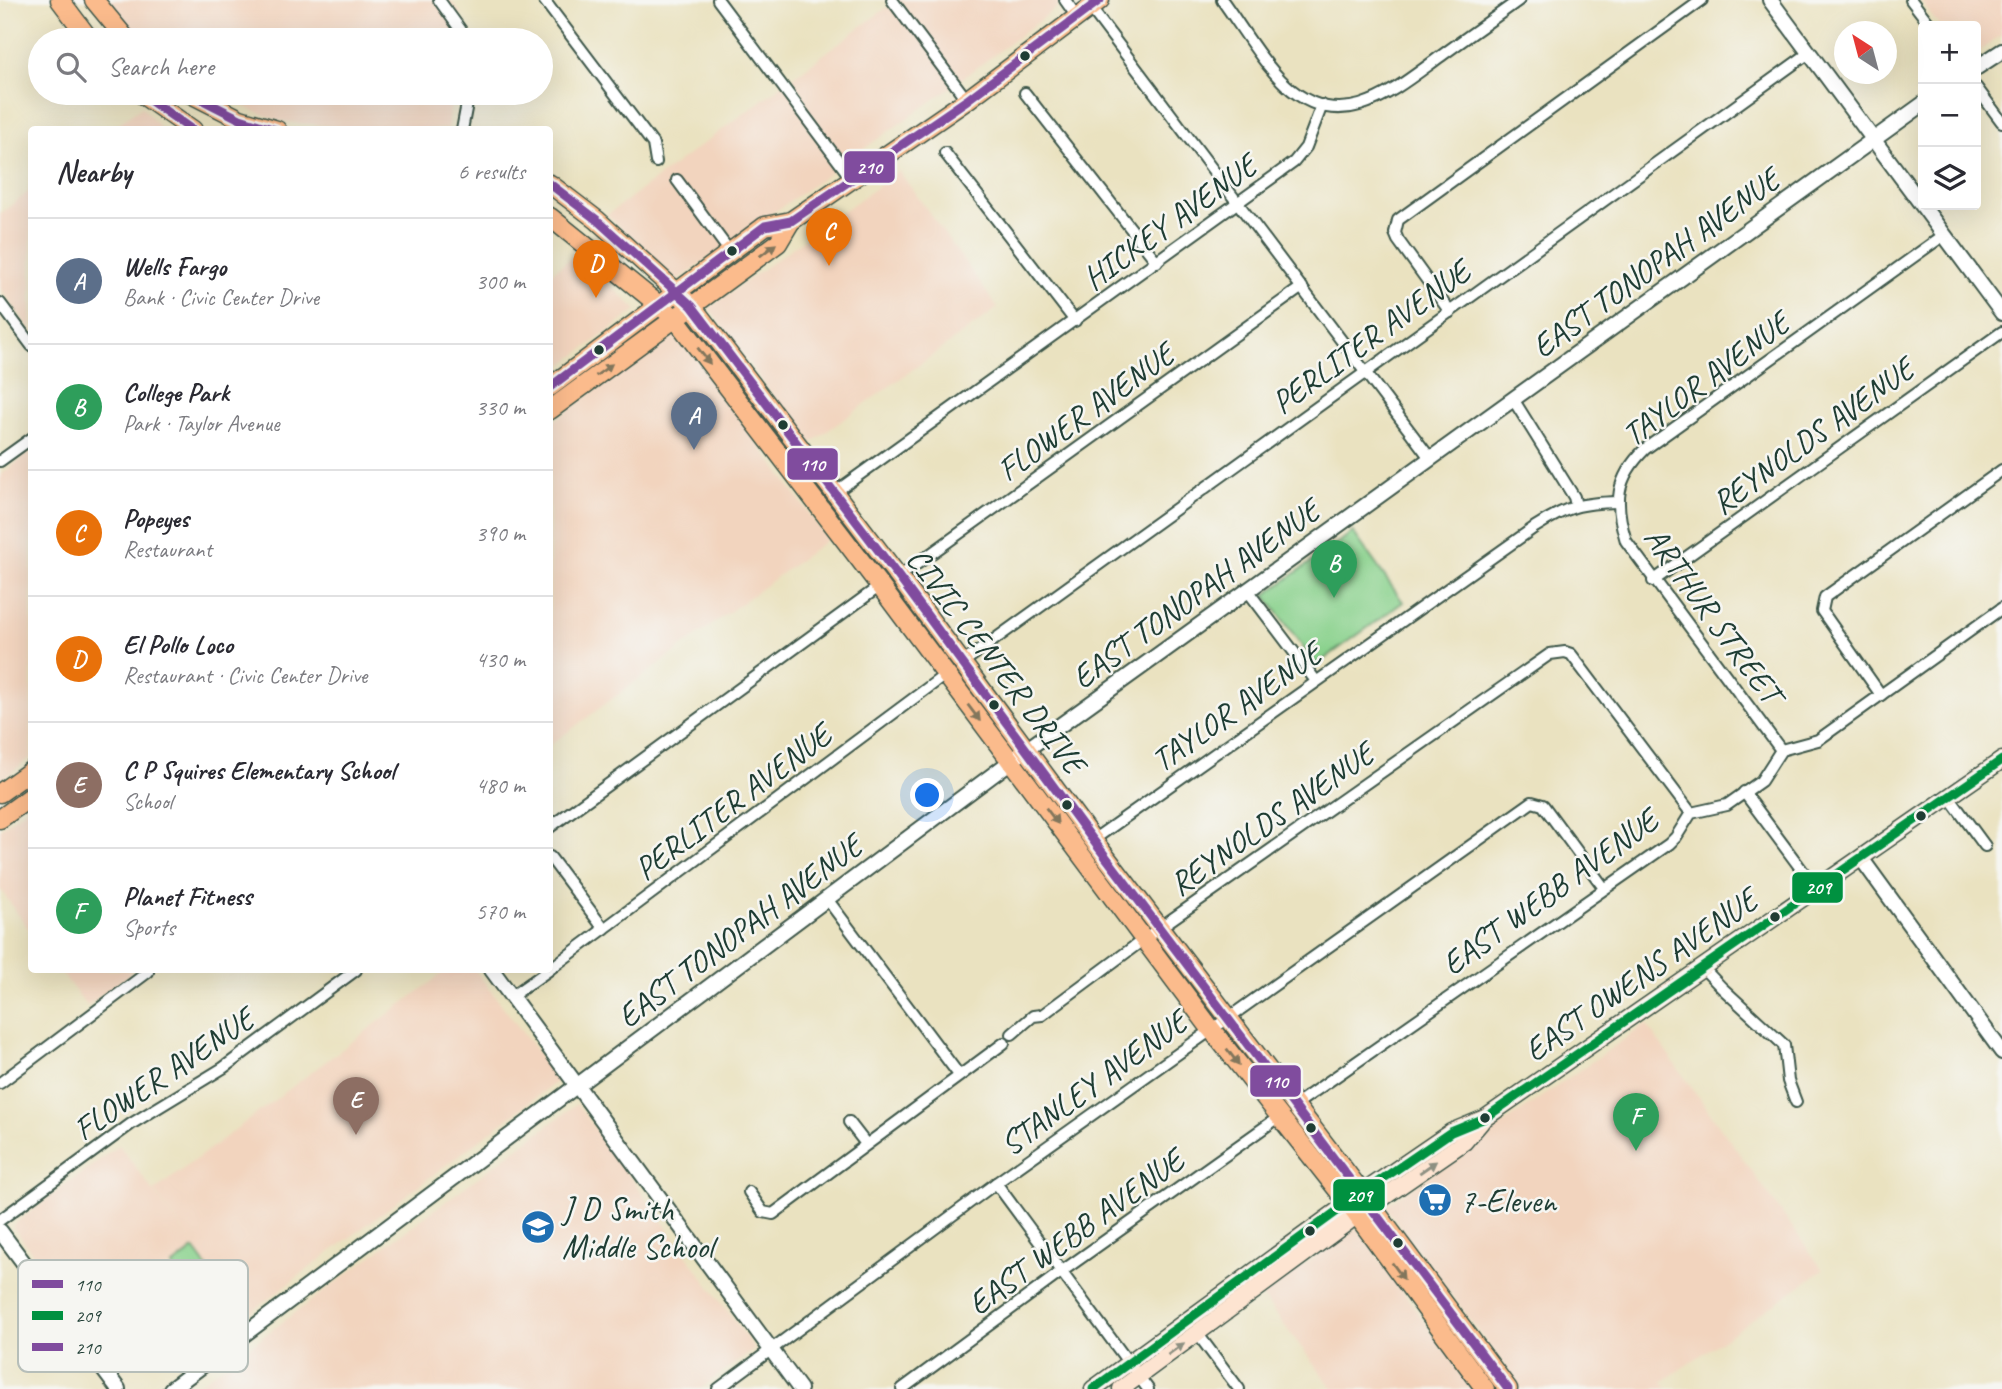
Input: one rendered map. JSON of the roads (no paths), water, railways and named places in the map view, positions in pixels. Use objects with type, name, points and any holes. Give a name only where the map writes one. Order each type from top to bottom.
[{"type":"main road","points":[[60,0],[81,28]]},
{"type":"main road","points":[[94,0],[117,28]]},
{"type":"main road","points":[[553,385],[765,226],[791,221],[967,100],[1089,8]]},
{"type":"main road","points":[[157,105],[187,126]]},
{"type":"main road","points":[[213,105],[240,119],[264,126]]},
{"type":"main road","name":"CIVIC CENTER DRIVE","points":[[553,186],[597,220],[692,306],[1295,1105],[1360,1204]]},
{"type":"main road","name":"CIVIC CENTER DRIVE","points":[[553,219],[675,318],[1279,1117],[1360,1204]]},
{"type":"main road","points":[[553,408],[778,243],[791,221]]},
{"type":"main road","points":[[847,543],[880,573],[898,576]]},
{"type":"main road","points":[[880,586],[895,590],[917,614],[933,623]]},
{"type":"main road","name":"EAST OWENS AVENUE","points":[[1121,1389],[1360,1204],[1464,1142],[1485,1118],[2002,760]]},
{"type":"main road","points":[[0,793],[28,773]]},
{"type":"main road","points":[[0,819],[28,799]]},
{"type":"main road","points":[[1360,1204],[1481,1385],[1491,1383],[1495,1389]]},
{"type":"main road","points":[[1360,1204],[1508,1389]]},
{"type":"main road","name":"EAST OWENS AVENUE","points":[[1093,1389],[1137,1374],[1197,1333],[1360,1204]]},
{"type":"street","points":[[439,0],[459,28]]},
{"type":"street","points":[[544,0],[653,144],[656,162]]},
{"type":"street","points":[[718,0],[852,179]]},
{"type":"street","points":[[892,0],[967,100]]},
{"type":"street","points":[[1065,0],[1089,8],[1430,458]]},
{"type":"street","points":[[1222,0],[1287,86],[1307,100],[1322,105],[1354,107],[1377,101],[1519,0]]},
{"type":"street","points":[[1450,312],[1398,240],[1398,220],[1702,0]]},
{"type":"street","points":[[1770,0],[2002,313]]},
{"type":"street","points":[[1911,0],[1927,21]]},
{"type":"street","points":[[1981,65],[2002,51]]},
{"type":"street","name":"PERLITER AVENUE","points":[[962,663],[1809,53]]},
{"type":"street","points":[[1025,93],[1157,262]]},
{"type":"street","points":[[1981,93],[2002,122]]},
{"type":"street","points":[[463,126],[467,105]]},
{"type":"street","name":"HICKEY AVENUE","points":[[834,493],[1294,162],[1306,147],[1322,105]]},
{"type":"street","name":"EAST TONOPAH AVENUE","points":[[248,1332],[1026,750],[1918,108]]},
{"type":"street","points":[[946,153],[1074,321]]},
{"type":"street","points":[[677,180],[730,252]]},
{"type":"street","name":"TAYLOR AVENUE","points":[[1093,840],[1535,527],[1562,510],[1584,503],[1618,502],[1620,487],[1633,461],[1645,449],[1944,235]]},
{"type":"street","name":"FLOWER AVENUE","points":[[898,576],[1302,287]]},
{"type":"street","points":[[0,303],[28,341]]},
{"type":"street","name":"REYNOLDS AVENUE","points":[[1653,581],[2002,332]]},
{"type":"street","points":[[1513,399],[1574,497],[1576,506]]},
{"type":"street","points":[[0,461],[28,441]]},
{"type":"street","points":[[1881,695],[1822,611],[1825,597],[2002,470]]},
{"type":"street","name":"ARTHUR STREET","points":[[1618,502],[1618,514],[1626,541],[1653,581],[1781,750]]},
{"type":"street","points":[[553,825],[880,586]]},
{"type":"street","points":[[1248,590],[1316,681]]},
{"type":"street","points":[[1781,750],[1818,740],[2002,608]]},
{"type":"street","name":"REYNOLDS AVENUE","points":[[749,1192],[763,1212],[773,1214],[1008,1039],[1033,1016],[1042,1015],[1160,927],[1550,654],[1571,654],[1691,813]]},
{"type":"street","name":"PERLITER AVENUE","points":[[553,966],[945,675]]},
{"type":"street","name":"EAST WEBB AVENUE","points":[[1295,1105],[1669,844],[1691,813],[1727,805],[1761,780],[1781,750]]},
{"type":"street","points":[[1744,792],[1816,889]]},
{"type":"street","points":[[1949,797],[1984,846]]},
{"type":"street","name":"STANLEY AVENUE","points":[[718,1389],[996,1184],[1532,802],[1544,805],[1605,888]]},
{"type":"street","points":[[1861,858],[2002,1052]]},
{"type":"street","points":[[553,861],[604,929]]},
{"type":"street","points":[[827,899],[959,1075]]},
{"type":"street","points":[[1703,968],[1784,1045],[1788,1081],[1796,1102]]},
{"type":"street","points":[[0,1083],[147,973]]},
{"type":"street","name":"FLOWER AVENUE","points":[[0,1220],[131,1124],[223,1068],[352,973]]},
{"type":"street","points":[[494,973],[800,1389]]},
{"type":"street","name":"PERLITER AVENUE","points":[[512,996],[544,973]]},
{"type":"street","name":"EAST WEBB AVENUE","points":[[902,1389],[1279,1117]]},
{"type":"street","points":[[849,1122],[866,1144]]},
{"type":"street","points":[[996,1184],[1137,1374]]},
{"type":"street","points":[[0,1231],[22,1260]]},
{"type":"street","points":[[1197,1333],[1239,1389]]},
{"type":"street","points":[[105,1372],[118,1389]]},
{"type":"street","name":"EAST TONOPAH AVENUE","points":[[171,1389],[194,1372]]},
{"type":"place","name":"Popeyes","points":[[829,266]]},
{"type":"place","name":"El Pollo Loco","points":[[596,298]]},
{"type":"place","name":"Wells Fargo","points":[[694,450]]},
{"type":"place","name":"College Park","points":[[1334,598]]},
{"type":"place","name":"C P Squires Elementary School","points":[[356,1135]]},
{"type":"place","name":"Planet Fitness","points":[[1636,1151]]},
{"type":"place","name":"7-Eleven","points":[[1435,1200]]},
{"type":"place","name":"J D Smith Middle School","points":[[538,1227]]}]
